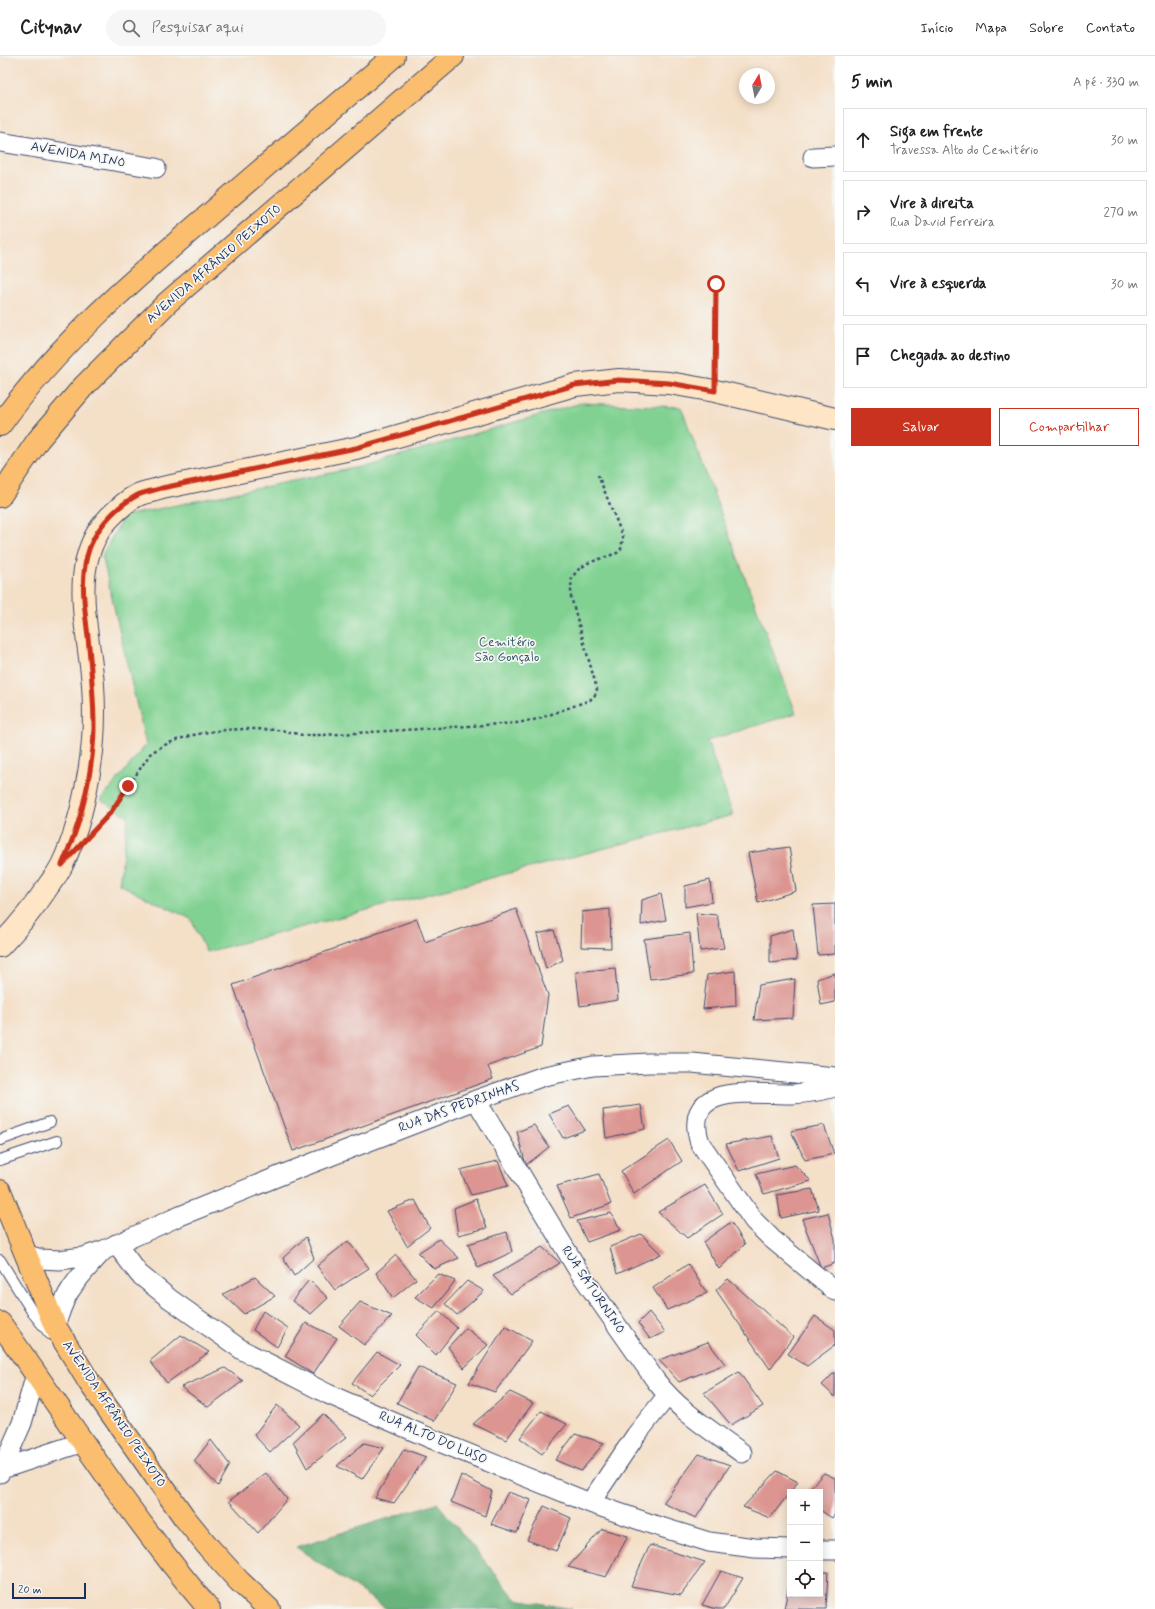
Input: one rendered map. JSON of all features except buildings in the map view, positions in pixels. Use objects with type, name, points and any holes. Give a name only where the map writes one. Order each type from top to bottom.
[{"type":"main road","points":[[0,425],[44,368],[138,275],[394,56]]},
{"type":"main road","name":"AVENIDA AFRÂNIO PEIXOTO","points":[[0,496],[38,440],[83,387],[168,302],[453,56]]},
{"type":"main road","points":[[0,946],[41,898],[62,865],[79,820],[88,777],[94,729],[93,685],[84,598],[84,575],[87,555],[95,536],[106,521],[121,506],[137,495],[162,488],[356,448],[575,385],[619,380],[662,382],[715,391],[835,419]]},
{"type":"main road","name":"AVENIDA AFRÂNIO PEIXOTO","points":[[0,1191],[55,1326],[89,1382],[184,1517],[239,1582],[269,1609]]},
{"type":"main road","points":[[0,1323],[110,1482],[154,1542],[209,1609]]},
{"type":"street","name":"AVENIDA MINO","points":[[0,142],[156,168]]},
{"type":"street","points":[[813,157],[835,156]]},
{"type":"street","name":"RUA DAS PEDRINHAS","points":[[25,1254],[42,1259],[59,1260],[83,1257],[284,1174],[476,1100],[544,1076],[593,1066],[648,1063],[692,1063],[835,1077]]},
{"type":"street","points":[[835,1087],[821,1091],[793,1094],[736,1093],[719,1095],[708,1102],[699,1111],[696,1121],[696,1131],[700,1143],[754,1221],[772,1239],[835,1291]]},
{"type":"street","name":"RUA SATURNINO","points":[[476,1100],[578,1270],[667,1396],[695,1420],[742,1453]]},
{"type":"street","name":"RUA DAS PEDRINHAS","points":[[55,1326],[70,1289],[87,1268],[110,1247]]},
{"type":"street","name":"RUA ALTO DO LUSO","points":[[110,1247],[139,1274],[170,1299],[242,1350],[328,1394],[432,1439],[590,1503],[709,1542],[755,1548],[787,1549]]},
{"type":"street","points":[[1,1471],[22,1423],[36,1374]]},
{"type":"street","points":[[590,1503],[636,1435],[667,1396]]},
{"type":"street","points":[[1,1471],[83,1442]]},
{"type":"street","points":[[823,1550],[835,1550]]},
{"type":"lane","points":[[0,1140],[50,1122]]},
{"type":"lane","points":[[0,1160],[57,1141]]},
{"type":"lane","points":[[0,1260],[33,1313],[89,1382]]},
{"type":"path","points":[[715,391],[716,284]]},
{"type":"path","points":[[102,822],[111,812],[150,754],[159,747],[174,740],[204,733],[246,728],[276,730],[302,735],[323,735],[517,723],[538,720],[590,700],[595,696],[597,689],[571,597],[572,577],[588,563],[617,553],[621,549],[623,543],[623,537],[598,475]]},
{"type":"green space","name":"Cemitério São Gonçalo","points":[[581,403],[681,407],[796,713],[707,741],[733,815],[206,952],[191,919],[119,884],[128,816],[101,800],[146,745],[102,555],[124,516],[360,467]]},
{"type":"green space","points":[[437,1503],[516,1599],[572,1609],[387,1609],[296,1547]]},
{"type":"route","points":[[128,786],[111,812],[62,865],[79,820],[88,777],[94,729],[93,685],[84,598],[84,575],[87,555],[95,536],[106,521],[121,506],[137,495],[162,488],[356,448],[575,385],[619,380],[669,383],[715,391],[716,284]]}]
